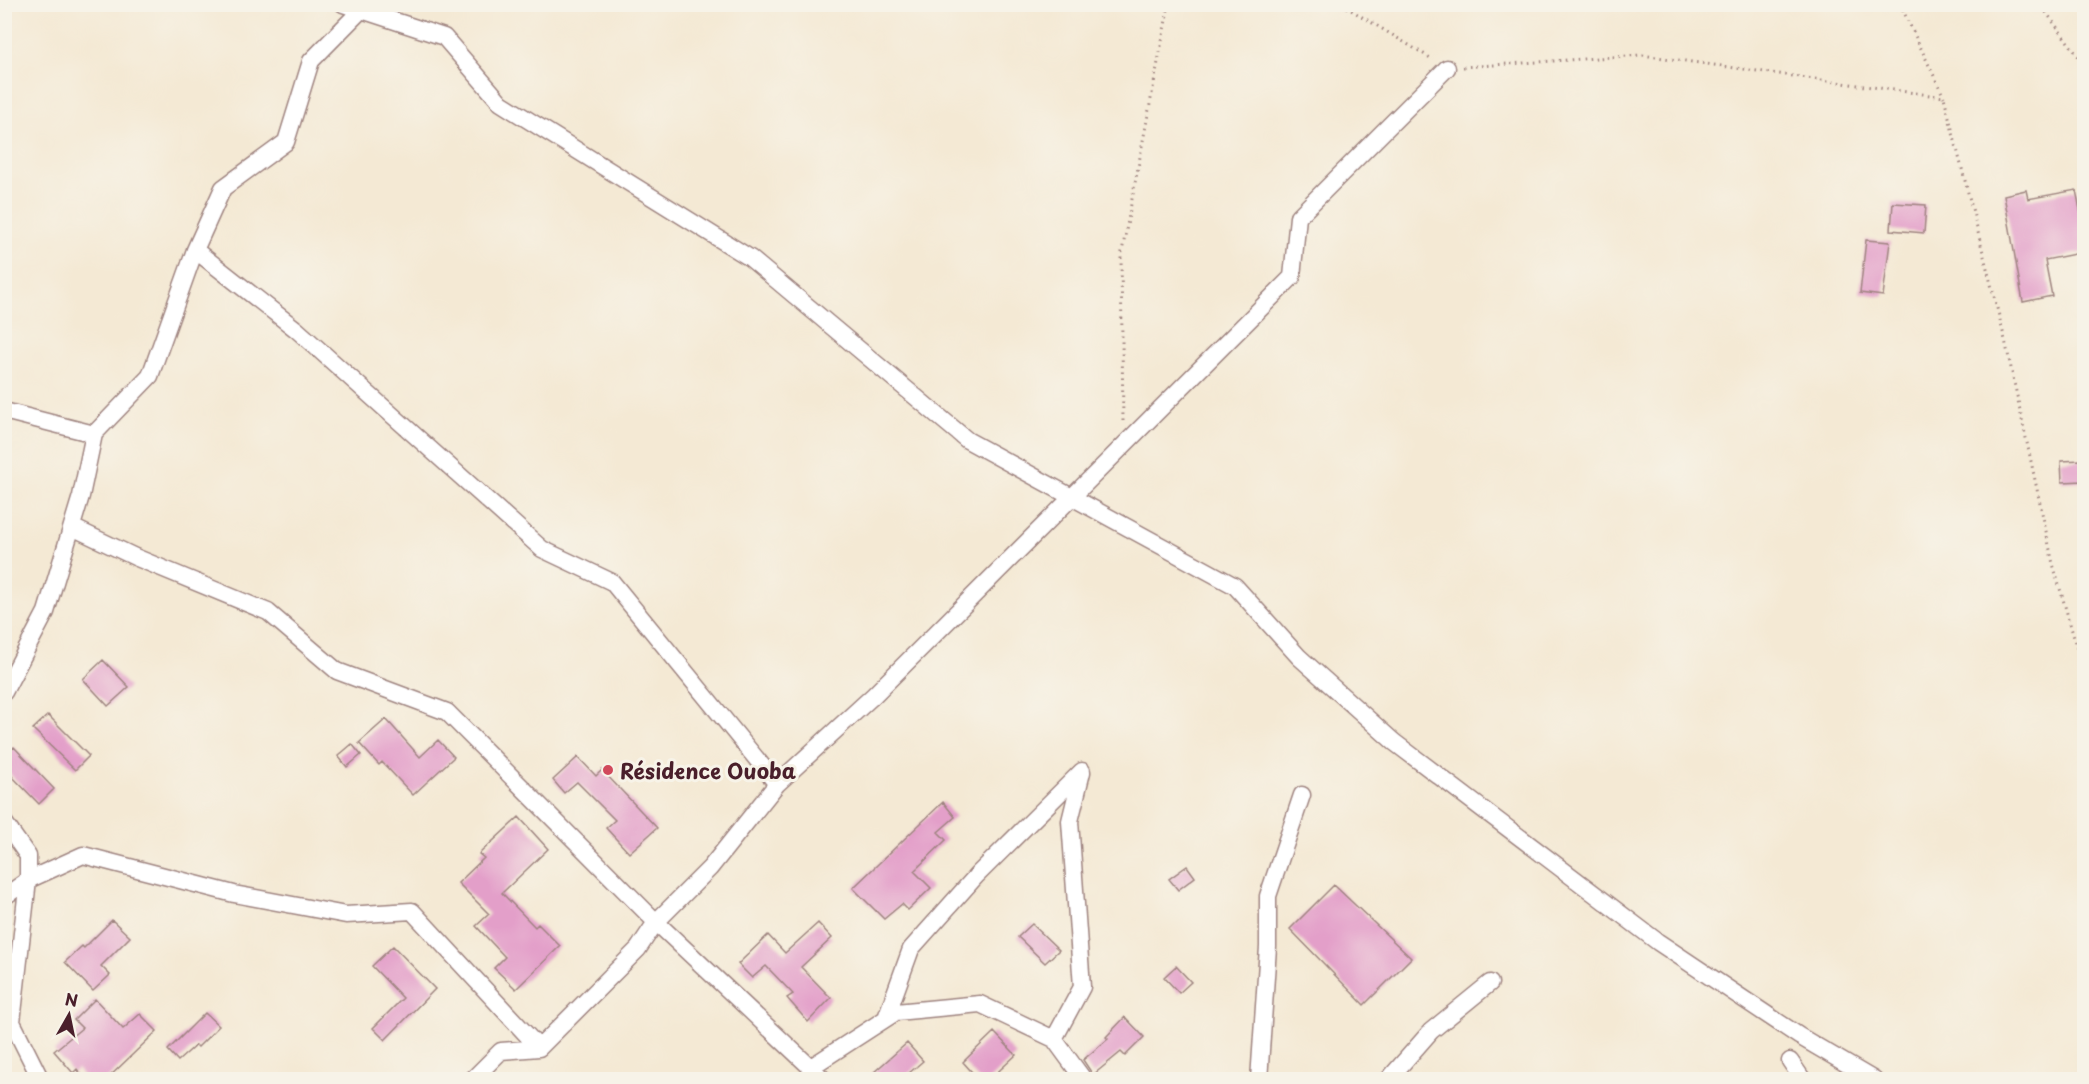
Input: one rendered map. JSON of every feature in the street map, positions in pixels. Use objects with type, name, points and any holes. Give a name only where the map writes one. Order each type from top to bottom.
[{"type":"street","points":[[343,4],[364,8],[444,38],[501,103],[750,258],[967,440],[1235,586],[1299,657],[1394,742],[1658,942],[1799,1036],[1874,1080]]},
{"type":"street","points":[[4,692],[46,612],[72,526],[94,434],[150,376],[195,250],[223,188],[286,142],[310,61],[364,8]]},
{"type":"street","points":[[472,1080],[501,1051],[539,1048],[638,949],[656,922],[710,868],[777,784],[874,695],[1292,277],[1298,218],[1448,68]]},
{"type":"street","points":[[195,250],[297,330],[542,549],[612,582],[777,784]]},
{"type":"street","points":[[4,411],[94,434]]},
{"type":"street","points":[[72,526],[135,557],[268,612],[338,671],[447,712],[656,922],[824,1080]]},
{"type":"street","points":[[886,1018],[911,949],[977,875],[1082,771],[1070,821],[1082,987],[1054,1039]]},
{"type":"street","points":[[1259,1080],[1268,947],[1268,896],[1302,795]]},
{"type":"street","points":[[4,822],[28,856],[28,880],[12,1022],[42,1080]]},
{"type":"street","points":[[4,897],[28,880],[83,855],[234,894],[346,915],[411,911],[477,978],[539,1048]]},
{"type":"street","points":[[1388,1080],[1431,1031],[1490,983]]},
{"type":"street","points":[[811,1066],[896,1012],[980,1004],[1054,1039],[1084,1080]]},
{"type":"street","points":[[1790,1062],[1803,1080]]},
{"type":"path","points":[[1124,443],[1121,257],[1169,4]]},
{"type":"path","points":[[1341,4],[1448,68],[1642,55],[1944,97]]},
{"type":"path","points":[[1900,4],[1944,97],[2005,340],[2053,564],[2085,673]]},
{"type":"path","points":[[2037,4],[2043,8],[2085,64]]},
{"type":"building","points":[[2026,190],[2028,199],[2076,190],[2085,234],[2085,252],[2045,260],[2052,296],[2023,302],[2004,195]]},
{"type":"building","points":[[1893,203],[1926,205],[1924,233],[1891,230]]},
{"type":"building","points":[[1866,240],[1890,242],[1883,296],[1860,293]]},
{"type":"building","points":[[2083,460],[2084,481],[2062,482],[2061,461]]},
{"type":"building","points":[[103,660],[129,687],[108,706],[83,679]]},
{"type":"building","points":[[48,715],[89,756],[75,770],[33,729]]},
{"type":"building","points":[[386,719],[420,757],[438,740],[454,757],[413,795],[382,762],[379,765],[359,743]]},
{"type":"building","points":[[352,744],[361,755],[347,767],[338,756]]},
{"type":"building","points":[[14,747],[54,789],[39,804],[4,768],[4,756]]},
{"type":"building","points":[[578,757],[596,776],[602,770],[657,828],[629,853],[606,828],[615,820],[577,782],[564,793],[553,780]]},
{"type":"building","points":[[943,802],[955,817],[938,832],[946,840],[914,871],[931,888],[908,910],[902,904],[884,919],[853,888]]},
{"type":"building","points":[[519,817],[548,849],[502,893],[535,927],[538,924],[560,946],[516,989],[494,968],[505,957],[476,926],[489,914],[458,883],[484,858],[479,854]]},
{"type":"building","points":[[1187,866],[1195,877],[1178,890],[1169,879]]},
{"type":"building","points":[[1334,885],[1411,958],[1364,1005],[1290,929]]},
{"type":"building","points":[[112,920],[130,937],[101,966],[110,975],[93,991],[65,962],[82,946],[84,948]]},
{"type":"building","points":[[818,923],[832,938],[801,967],[831,998],[808,1022],[787,998],[793,994],[766,966],[752,978],[738,964],[768,935],[785,953]]},
{"type":"building","points":[[1032,924],[1059,950],[1045,963],[1018,937]]},
{"type":"building","points":[[393,946],[435,989],[385,1040],[373,1028],[403,998],[372,966]]},
{"type":"building","points":[[1176,966],[1191,982],[1179,993],[1164,977]]},
{"type":"building","points":[[95,999],[123,1029],[140,1014],[157,1031],[106,1080],[86,1080],[77,1069],[73,1073],[54,1051],[82,1028],[74,1020]]},
{"type":"building","points":[[205,1013],[219,1026],[198,1047],[196,1045],[178,1061],[168,1050]]},
{"type":"building","points":[[1125,1017],[1144,1037],[1125,1056],[1121,1052],[1093,1075],[1083,1060],[1108,1039],[1106,1037]]},
{"type":"building","points":[[994,1032],[1016,1055],[989,1080],[979,1080],[963,1062]]},
{"type":"building","points":[[907,1043],[923,1061],[901,1080],[865,1080]]},
{"type":"place","name":"Résidence Ouoba","points":[[608,770]]}]
